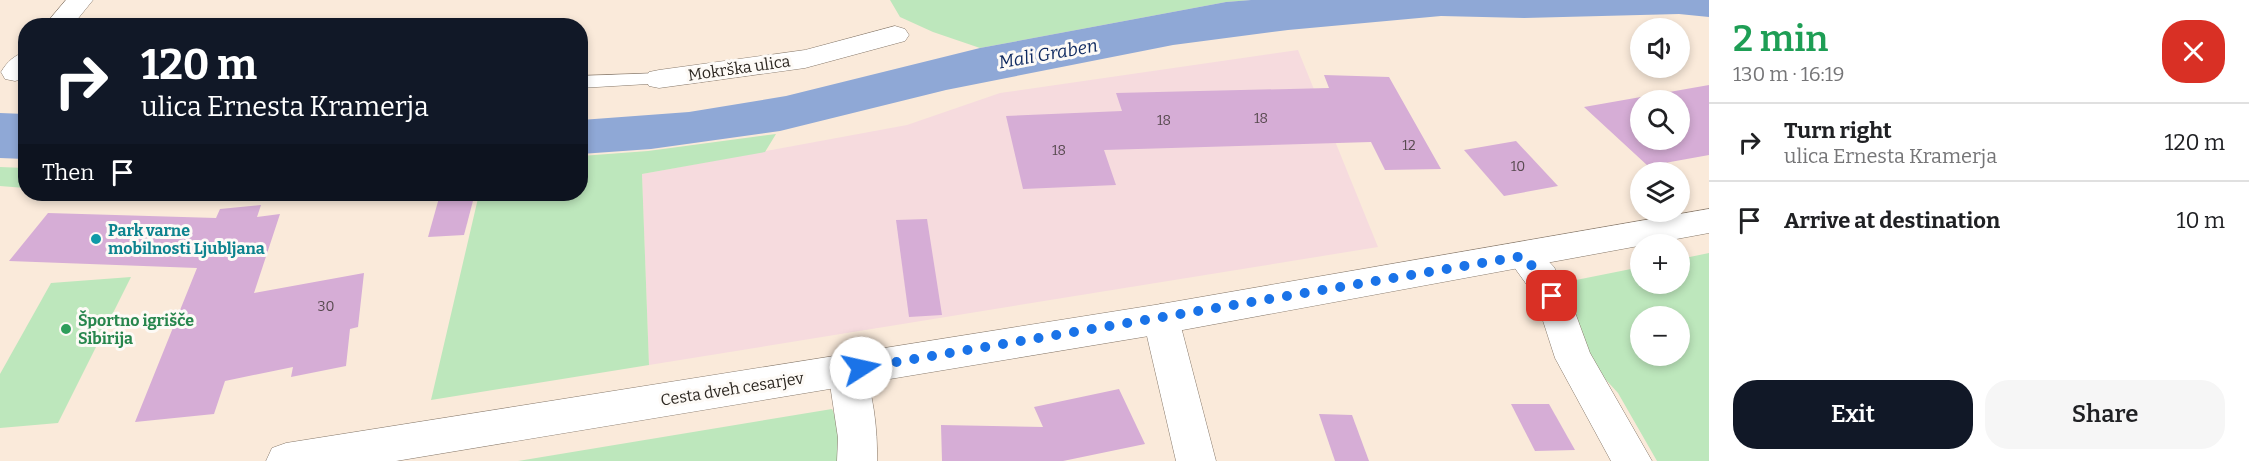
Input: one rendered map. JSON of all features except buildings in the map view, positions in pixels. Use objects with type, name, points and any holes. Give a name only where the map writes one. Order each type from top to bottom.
[{"type":"street","points":[[64,18],[80,0]]},
{"type":"street","name":"Mokrška ulica","points":[[659,79],[805,59],[895,35]]},
{"type":"street","name":"Cesta dveh cesarjev","points":[[286,461],[1161,319],[1709,221]]},
{"type":"street","points":[[1523,256],[1542,277],[1552,296],[1573,358],[1632,461]]},
{"type":"street","points":[[1161,319],[1196,461]]},
{"type":"street","points":[[846,371],[858,438],[857,461]]},
{"type":"lane","name":"Mokrška ulica","points":[[588,82],[659,79]]},
{"type":"shaded area","points":[[1298,50],[1378,247],[649,365],[642,174],[907,125],[1000,93]]},
{"type":"green space","points":[[890,0],[1251,0],[1226,2],[980,48],[933,32],[900,17]]},
{"type":"green space","points":[[776,134],[765,152],[642,174],[649,365],[431,400],[477,201],[588,201],[588,155],[648,151]]},
{"type":"green space","points":[[0,167],[18,168],[18,187],[0,186]]},
{"type":"green space","points":[[1709,253],[1709,461],[1657,461],[1618,393],[1587,359],[1569,301],[1566,282],[1630,269],[1630,294],[1690,294],[1690,257]]},
{"type":"green space","name":"Športno igrišče Sibirija","points":[[131,277],[58,423],[0,428],[0,374],[51,283]]},
{"type":"green space","points":[[832,409],[837,420],[840,461],[518,461]]},
{"type":"water","name":"Mali Graben","points":[[1251,0],[1709,0],[1709,17],[1679,14],[1524,18],[1441,16],[1288,30],[1173,45],[946,90],[780,131],[651,149],[588,154],[588,119],[689,112],[786,96],[980,48],[1226,2]]},
{"type":"water","points":[[0,113],[18,114],[18,159],[0,158]]},
{"type":"place","name":"Park varne mobilnosti Ljubljana","points":[[96,239]]},
{"type":"place","name":"Športno igrišče Sibirija","points":[[66,329]]},
{"type":"route","points":[[861,368],[1523,256],[1542,277],[1552,296]]}]
